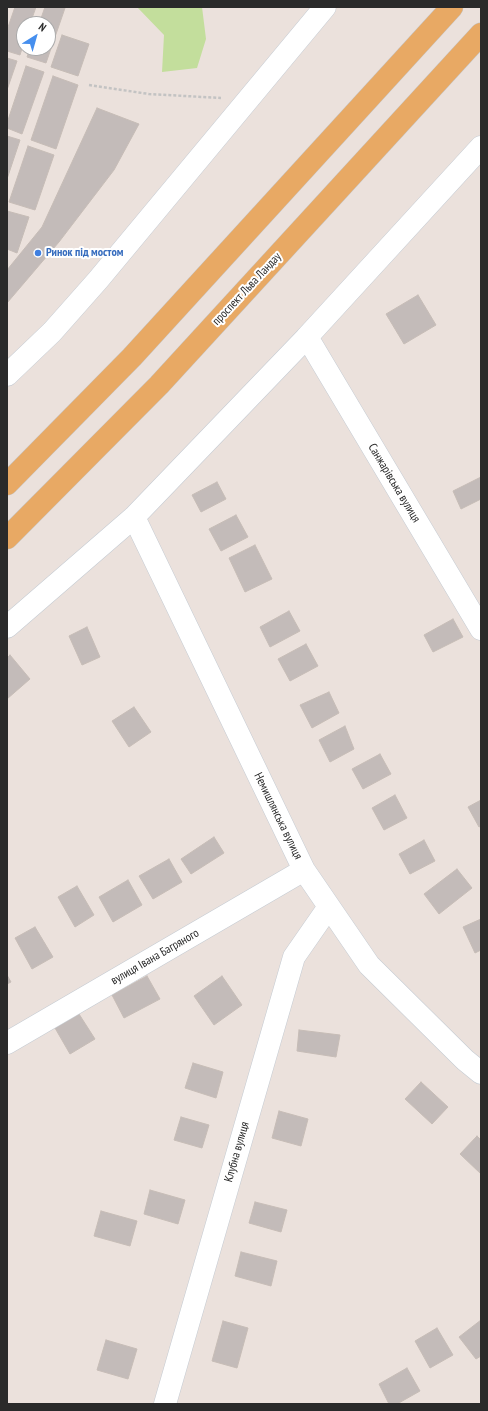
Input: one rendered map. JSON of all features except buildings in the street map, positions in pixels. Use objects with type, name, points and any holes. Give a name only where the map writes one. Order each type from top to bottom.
[{"type":"main road","points":[[7,484],[132,357],[452,7]]},
{"type":"main road","name":"проспект Льва Ландау","points":[[7,538],[159,385],[481,34]]},
{"type":"street","points":[[7,375],[52,332],[98,280],[325,7]]},
{"type":"street","points":[[7,627],[134,517],[307,336],[481,147]]},
{"type":"street","name":"Санжарівська вулиця","points":[[307,336],[481,629]]},
{"type":"street","name":"Немишлянська вулиця","points":[[134,517],[304,870],[328,908],[368,965],[465,1060],[481,1073]]},
{"type":"street","name":"вулиця Івана Багряного","points":[[7,1043],[304,870]]},
{"type":"street","name":"Клубна вулиця","points":[[164,1404],[294,956],[328,908]]},
{"type":"path","points":[[89,84],[150,94],[204,97]]},
{"type":"green space","points":[[137,7],[202,7],[206,39],[197,68],[162,72],[164,35]]},
{"type":"place","name":"Ринок під мостом","points":[[38,253]]}]
